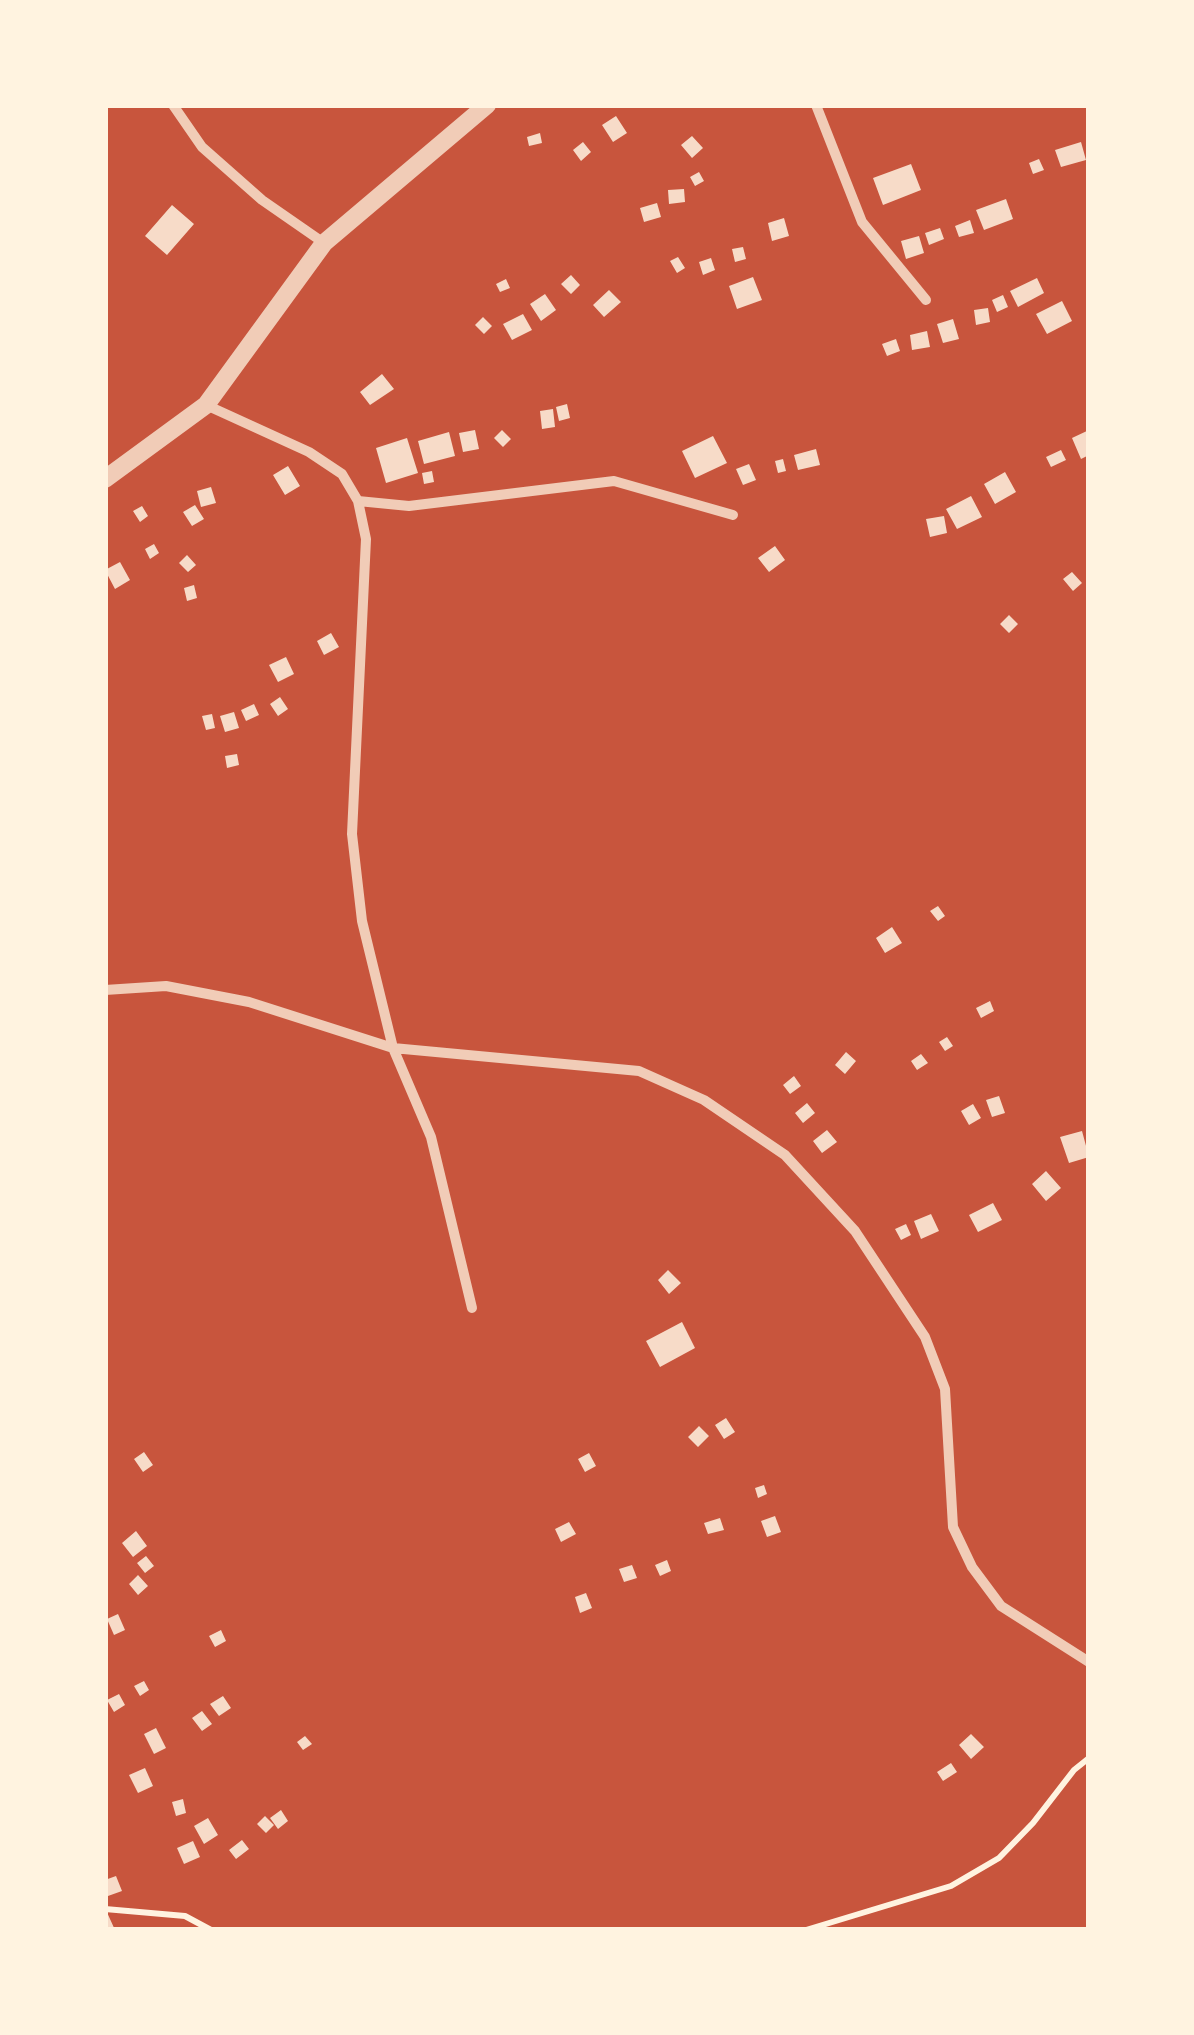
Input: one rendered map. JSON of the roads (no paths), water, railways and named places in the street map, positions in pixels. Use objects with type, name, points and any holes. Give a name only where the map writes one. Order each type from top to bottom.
[{"type":"street","points":[[173,105],[202,146],[262,200],[324,243]]},
{"type":"street","points":[[105,479],[206,405],[324,243],[487,105]]},
{"type":"street","points":[[816,105],[862,222],[926,300]]},
{"type":"street","points":[[206,405],[308,452],[342,474],[358,502],[366,539],[352,834],[362,921],[393,1048],[430,1137],[472,1308]]},
{"type":"street","points":[[358,502],[408,506],[614,481],[733,514]]},
{"type":"street","points":[[105,990],[166,986],[250,1002],[393,1048],[639,1071],[704,1100],[785,1155],[855,1232],[925,1337],[945,1389],[954,1526],[972,1568],[1001,1606],[1089,1662]]}]
